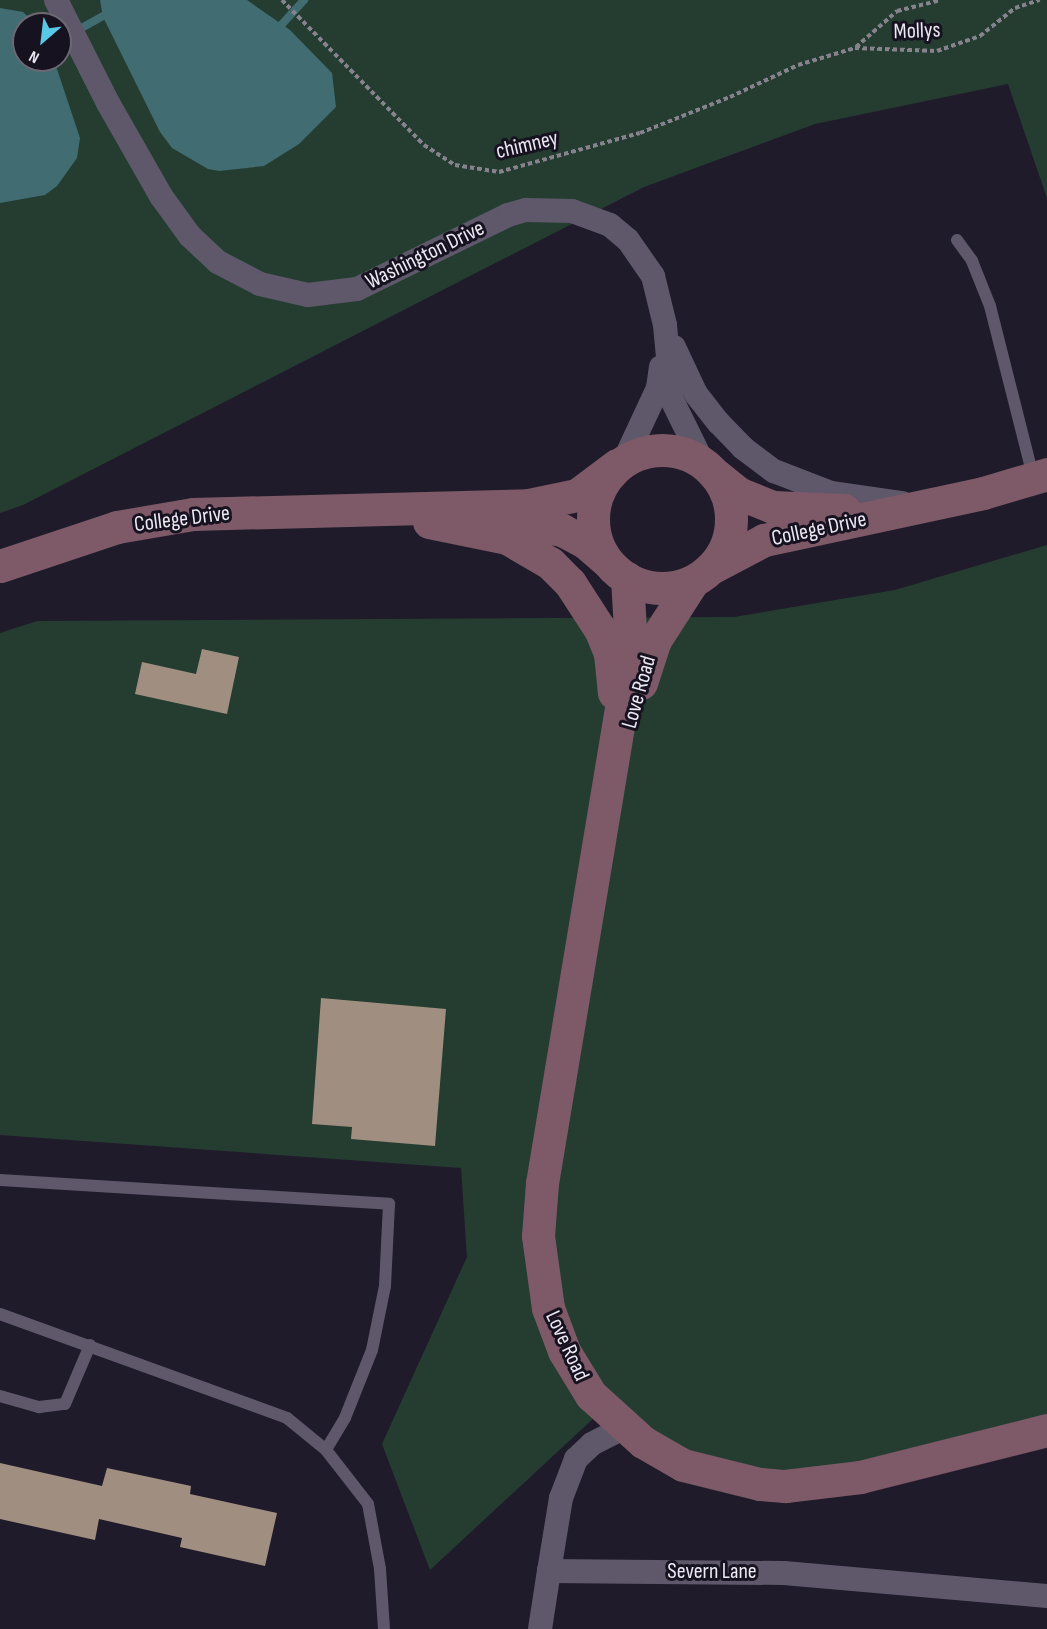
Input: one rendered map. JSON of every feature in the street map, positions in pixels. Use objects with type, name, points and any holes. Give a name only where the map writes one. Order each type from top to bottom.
[{"type":"street","name":"Washington Drive","points":[[60,8],[161,196],[200,248],[234,273],[285,291],[330,295],[379,281],[508,215],[549,208],[592,216],[628,240],[653,276],[665,325],[672,400],[710,469]]},
{"type":"street","name":"Washington Drive","points":[[621,463],[658,388],[665,325]]},
{"type":"street","name":"Washington Drive","points":[[665,325],[696,394],[743,448],[774,471],[800,483],[842,496],[932,505]]},
{"type":"street","points":[[664,449],[710,469],[728,499],[731,520],[724,548],[702,574],[661,588],[620,574],[597,542],[593,510],[601,485],[621,463],[647,451],[664,449]]},
{"type":"street","name":"College Drive","points":[[0,566],[117,527],[193,514],[371,512],[529,505],[561,499],[586,491],[621,463]]},
{"type":"street","name":"College Drive","points":[[710,469],[755,501],[788,510],[861,510],[932,505]]},
{"type":"street","name":"College Drive","points":[[702,574],[764,540],[932,505],[1040,476]]},
{"type":"street","name":"College Drive","points":[[371,512],[543,525],[585,542],[620,574]]},
{"type":"street","points":[[371,512],[507,538],[532,550],[570,584],[601,631],[613,675],[615,708],[605,812]]},
{"type":"street","name":"Love Road","points":[[620,574],[631,648],[542,1183],[538,1236],[539,1268],[553,1326],[582,1381],[623,1428],[692,1468],[736,1480],[785,1486],[860,1477],[1047,1430]]},
{"type":"street","name":"Love Road","points":[[605,812],[647,656],[702,574]]},
{"type":"street","points":[[540,1629],[561,1498],[576,1460],[592,1444],[623,1428]]},
{"type":"street","name":"Severn Lane","points":[[549,1571],[784,1573],[1047,1596]]},
{"type":"lane","points":[[957,240],[972,261],[990,306],[1040,476]]},
{"type":"lane","points":[[0,1180],[389,1204],[385,1286],[372,1350],[345,1418],[326,1450]]},
{"type":"lane","points":[[0,1314],[286,1418],[326,1450],[368,1504],[380,1569],[384,1629]]},
{"type":"lane","points":[[0,1396],[39,1407],[65,1404],[90,1345]]},
{"type":"path","name":"chimney","points":[[282,0],[424,145],[455,165],[499,172],[640,133],[730,98]]},
{"type":"path","name":"Mollys","points":[[855,48],[897,11],[941,0]]},
{"type":"path","name":"Mollys","points":[[730,98],[798,65],[855,48],[937,51],[980,36],[1015,8],[1040,0]]},
{"type":"shaded area","points":[[0,0],[1047,0],[1047,198],[1008,84],[815,124],[644,187],[23,505],[0,513]]},
{"type":"shaded area","points":[[100,0],[247,0],[290,30],[332,73],[336,107],[299,144],[264,166],[219,171],[208,169],[172,148],[160,132],[103,17]]},
{"type":"shaded area","points":[[0,8],[23,12],[12,12],[12,72],[58,72],[80,138],[77,158],[57,186],[45,195],[0,203]]},
{"type":"shaded area","points":[[1047,545],[1047,1415],[917,1453],[773,1474],[703,1459],[660,1439],[610,1403],[430,1570],[382,1444],[467,1257],[461,1168],[0,1135],[0,633],[37,621],[734,617],[895,590]]},
{"type":"building","points":[[202,649],[239,657],[227,714],[135,694],[142,662],[196,674]]},
{"type":"building","points":[[321,998],[446,1009],[435,1146],[351,1139],[352,1127],[312,1124]]},
{"type":"building","points":[[0,1463],[102,1486],[107,1468],[191,1486],[190,1494],[277,1513],[265,1566],[180,1547],[182,1538],[99,1519],[95,1540],[0,1519]]},
{"type":"waterway","points":[[274,33],[304,0]]},
{"type":"waterway","points":[[72,33],[112,11]]}]
